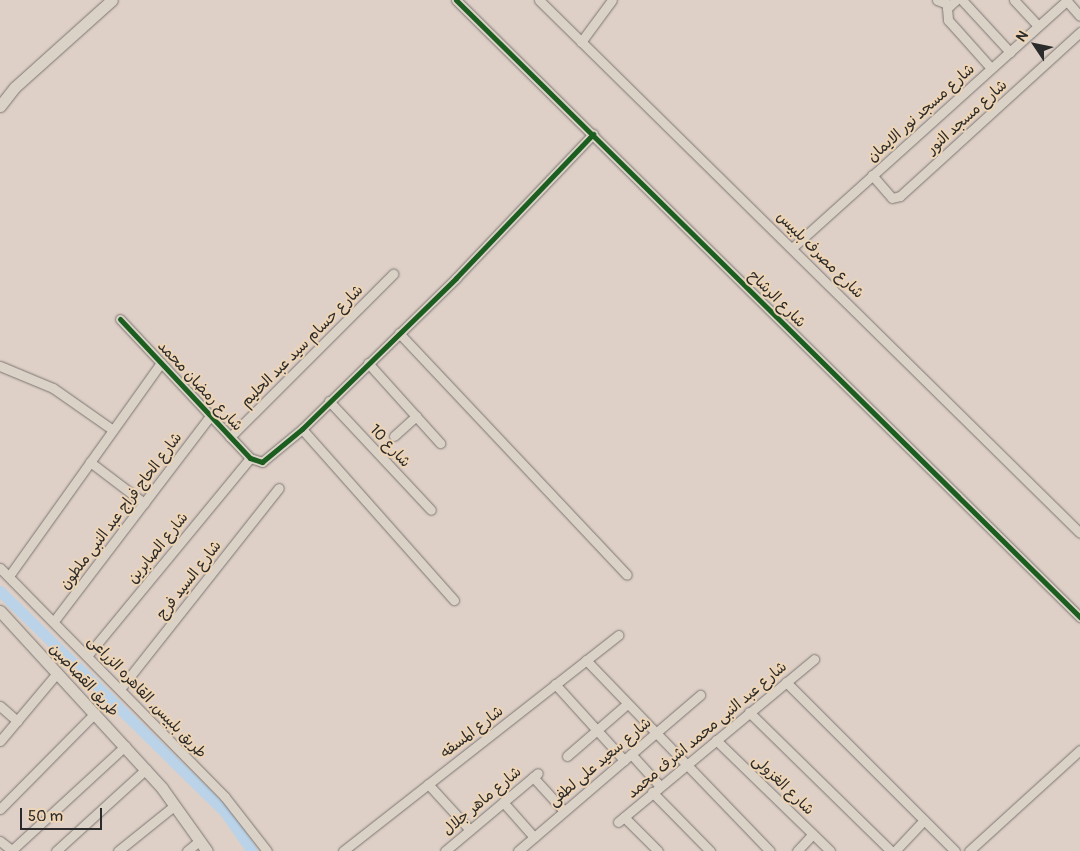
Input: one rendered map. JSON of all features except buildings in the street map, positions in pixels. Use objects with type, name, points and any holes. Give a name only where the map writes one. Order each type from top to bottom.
[{"type":"street","points":[[0,106],[15,87],[112,0]]},
{"type":"street","name":"شارع الرشاح","points":[[456,0],[1080,617]]},
{"type":"street","name":"شارع مصرف بلبيس","points":[[539,0],[580,42],[793,247],[1080,532]]},
{"type":"street","points":[[580,42],[612,0]]},
{"type":"street","points":[[937,0],[953,3],[946,14],[948,20],[991,68]]},
{"type":"street","points":[[962,0],[1010,52]]},
{"type":"street","points":[[1014,0],[1038,26]]},
{"type":"street","points":[[1067,0],[1080,16]]},
{"type":"street","name":"شارع مسجد نور الايمان","points":[[793,247],[1067,0]]},
{"type":"street","name":"شارع مسجد النور","points":[[872,175],[892,198],[900,196],[1080,32]]},
{"type":"street","points":[[250,458],[256,462],[265,461],[302,429],[400,333],[593,134]]},
{"type":"street","name":"شارع حسام سيد عبد الحليم","points":[[230,437],[393,274]]},
{"type":"street","name":"شارع رمضان محمد","points":[[120,319],[250,458]]},
{"type":"street","points":[[400,333],[627,575]]},
{"type":"street","points":[[9,576],[161,363]]},
{"type":"street","points":[[368,363],[440,442]]},
{"type":"street","points":[[0,366],[53,388],[113,430]]},
{"type":"street","name":"شارع 10","points":[[329,401],[431,510]]},
{"type":"street","name":"شارع الحاج فراج عبد النبى ملطون","points":[[54,622],[210,416]]},
{"type":"street","points":[[394,436],[416,416]]},
{"type":"street","points":[[302,429],[454,600]]},
{"type":"street","name":"شارع الصابرين","points":[[87,656],[250,458]]},
{"type":"street","points":[[90,462],[144,503]]},
{"type":"street","name":"شارع السيد فرج","points":[[120,689],[280,488]]},
{"type":"street","name":"طريق بلبيس, القاهره الزراعى","points":[[0,568],[240,814],[267,851]]},
{"type":"street","name":"طريق القصاصين","points":[[0,610],[146,769],[175,805],[207,851]]},
{"type":"street","name":"شارع المسقه","points":[[343,851],[618,635]]},
{"type":"street","name":"شارع عبد النبى محمد اشرف محمد","points":[[658,851],[622,820],[652,792],[814,659]]},
{"type":"street","points":[[586,660],[655,734],[770,851]]},
{"type":"street","points":[[0,740],[58,673]]},
{"type":"street","points":[[786,682],[955,851]]},
{"type":"street","points":[[555,684],[597,731],[660,786]]},
{"type":"street","name":"شارع سعيد على لطفى","points":[[518,851],[700,695]]},
{"type":"street","points":[[567,756],[627,704]]},
{"type":"street","points":[[0,706],[17,721]]},
{"type":"street","points":[[750,712],[893,851],[924,820]]},
{"type":"street","points":[[0,809],[95,713]]},
{"type":"street","name":"شارع الغزولى","points":[[716,740],[830,851]]},
{"type":"street","points":[[0,841],[12,851],[125,746]]},
{"type":"street","points":[[968,851],[1080,750]]},
{"type":"street","points":[[56,851],[146,769]]},
{"type":"street","name":"شارع ماهر جلال","points":[[445,851],[536,775],[564,811]]},
{"type":"street","points":[[428,784],[470,830]]},
{"type":"street","points":[[652,792],[710,851]]},
{"type":"street","points":[[503,802],[534,837]]},
{"type":"street","points":[[118,851],[175,805]]},
{"type":"street","points":[[797,851],[813,834]]},
{"type":"street","points":[[186,851],[200,840]]},
{"type":"waterway","points":[[0,591],[225,812],[252,851]]},
{"type":"cycle path","points":[[456,0],[1080,617]]},
{"type":"cycle path","points":[[120,319],[250,458],[262,462],[302,429],[456,278],[593,134]]}]
